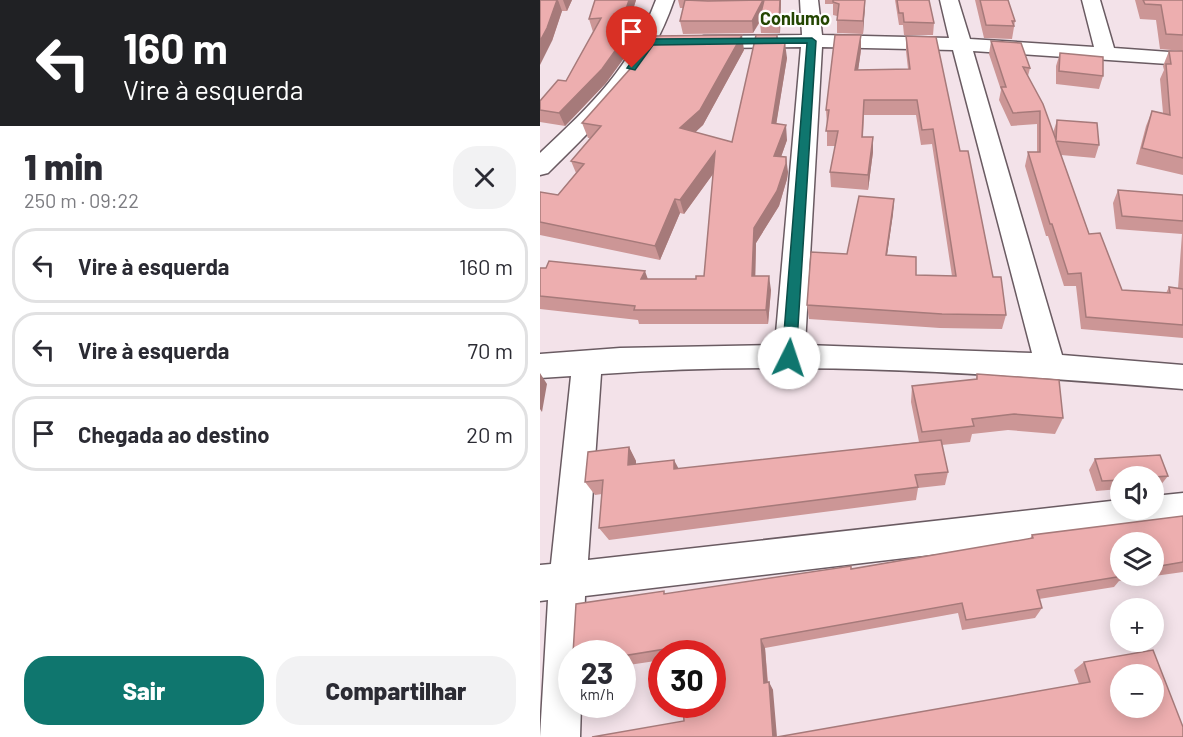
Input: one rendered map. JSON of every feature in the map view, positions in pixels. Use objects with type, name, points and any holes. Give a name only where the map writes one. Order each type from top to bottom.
[{"type":"street","points":[[540,167],[624,82],[650,42],[664,0]]},
{"type":"street","points":[[789,358],[812,41],[809,0]]},
{"type":"street","points":[[949,0],[1050,365]]},
{"type":"street","points":[[1091,0],[1106,55]]},
{"type":"street","points":[[650,42],[812,41],[960,44],[1183,60]]},
{"type":"street","points":[[540,366],[586,362],[919,358],[1050,365],[1183,377]]},
{"type":"street","points":[[559,737],[554,581],[586,362]]},
{"type":"street","points":[[554,581],[1183,509]]},
{"type":"building","points":[[540,0],[557,0],[540,41]]},
{"type":"building","points":[[595,0],[629,0],[617,37],[625,37],[602,69],[559,113],[540,110],[540,101],[558,80],[566,81],[601,18],[589,19]]},
{"type":"building","points":[[685,0],[763,0],[752,21],[680,21]]},
{"type":"building","points":[[764,0],[780,0],[779,21],[759,21]]},
{"type":"building","points":[[833,0],[865,0],[863,21],[837,20],[839,4]]},
{"type":"building","points":[[897,0],[929,0],[934,23],[904,22],[903,13],[899,13]]},
{"type":"building","points":[[980,0],[1008,0],[1015,21],[1012,21],[1014,26],[986,25]]},
{"type":"building","points":[[1143,0],[1183,0],[1183,35],[1166,34],[1161,5],[1145,4]]},
{"type":"building","points":[[742,35],[700,110],[680,128],[732,142],[756,35],[777,35],[777,43],[785,43],[772,123],[786,125],[774,156],[786,157],[786,164],[777,191],[754,228],[752,276],[769,276],[766,310],[634,310],[635,306],[540,296],[540,268],[546,268],[549,261],[645,271],[641,279],[696,279],[696,276],[704,276],[715,152],[680,200],[675,199],[655,246],[540,222],[540,192],[558,195],[584,164],[571,161],[601,126],[582,123],[630,69],[652,36]]},
{"type":"building","points":[[835,35],[861,35],[855,70],[910,69],[906,36],[936,37],[960,151],[968,151],[993,277],[1001,277],[1006,315],[942,314],[807,305],[811,252],[847,254],[859,196],[894,199],[886,255],[916,257],[916,275],[956,276],[933,129],[922,130],[917,100],[864,100],[862,137],[873,137],[868,175],[830,172],[838,131],[826,131],[829,110],[826,110]]},
{"type":"building","points":[[991,41],[1021,43],[1030,68],[1023,67],[1043,104],[1056,140],[1057,120],[1097,123],[1099,145],[1056,141],[1089,234],[1100,233],[1122,290],[1170,293],[1169,287],[1183,289],[1183,325],[1086,317],[1081,273],[1068,274],[1028,152],[1040,152],[1040,111],[1013,113],[1001,87],[1006,87]]},
{"type":"building","points":[[1169,51],[1183,51],[1183,158],[1142,148],[1152,111],[1170,115],[1166,64],[1171,64]]},
{"type":"building","points":[[1060,53],[1103,57],[1103,76],[1059,71]]},
{"type":"building","points":[[1118,190],[1183,195],[1183,221],[1122,216]]},
{"type":"building","points":[[977,374],[1059,380],[1063,418],[1014,414],[972,419],[974,426],[922,432],[912,386],[977,379]]},
{"type":"building","points":[[941,440],[948,472],[915,475],[918,487],[599,528],[603,480],[585,482],[588,452],[629,447],[628,465],[674,460],[674,469]]},
{"type":"building","points":[[1160,455],[1168,476],[1164,476],[1164,466],[1110,466],[1110,481],[1102,481],[1095,459]]},
{"type":"building","points":[[1183,516],[1183,562],[1164,565],[1164,532],[1110,532],[1110,578],[1037,590],[1042,608],[966,620],[962,603],[761,639],[764,683],[769,682],[773,737],[592,737],[684,721],[684,718],[726,718],[726,640],[648,640],[648,652],[636,654],[636,640],[574,640],[576,604],[664,591],[664,594],[851,566],[851,569],[1033,538],[1032,535]]},
{"type":"building","points":[[1154,652],[1158,664],[1110,664],[1110,718],[1164,718],[1164,678],[1183,727],[1183,737],[777,737],[1090,682],[1084,662]]},
{"type":"district","name":"Conlumo","points":[[795,18]]},
{"type":"route","points":[[632,68],[650,42],[812,41],[789,358]]}]
